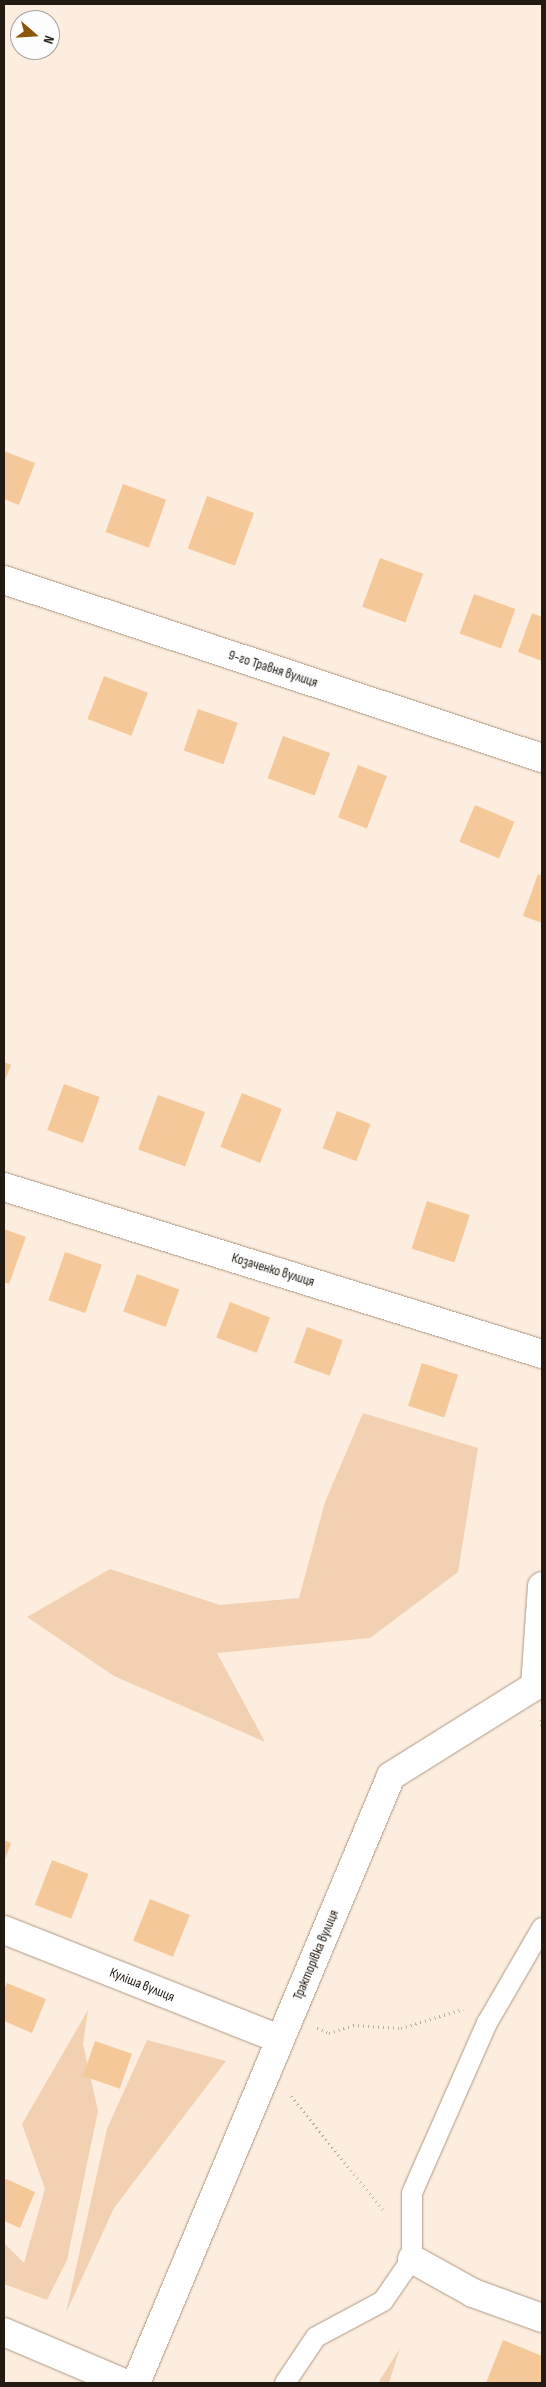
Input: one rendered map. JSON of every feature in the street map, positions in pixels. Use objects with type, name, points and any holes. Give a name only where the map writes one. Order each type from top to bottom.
[{"type":"street","name":"9-го Травня вулиця","points":[[4,580],[542,758]]},
{"type":"street","name":"Козаченко вулиця","points":[[4,1187],[542,1354]]},
{"type":"street","name":"Тракторівка вулиця","points":[[136,2383],[391,1776],[535,1686],[542,1586]]},
{"type":"street","name":"Куліша вулиця","points":[[4,1930],[285,2027]]},
{"type":"street","points":[[412,2259],[472,2293],[542,2318]]},
{"type":"street","points":[[4,2332],[124,2383]]},
{"type":"lane","points":[[285,2383],[316,2337],[383,2302],[412,2259],[412,2193],[498,2004],[542,1928]]},
{"type":"path","points":[[285,2027],[329,2033],[353,2025],[401,2028],[447,2012],[498,2004]]},
{"type":"path","points":[[268,2068],[386,2214]]},
{"type":"shaded area","points":[[363,1413],[478,1448],[458,1572],[370,1638],[217,1653],[265,1742],[114,1676],[27,1617],[110,1569],[220,1605],[299,1598],[325,1502]]},
{"type":"shaded area","points":[[88,2010],[83,2044],[98,2111],[67,2260],[47,2300],[4,2284],[4,2243],[24,2263],[45,2189],[22,2124]]},
{"type":"shaded area","points":[[147,2040],[226,2061],[114,2208],[66,2313],[107,2129]]},
{"type":"shaded area","points":[[400,2348],[389,2383],[378,2383]]},
{"type":"building","points":[[4,451],[35,463],[19,505],[4,499]]},
{"type":"building","points":[[123,484],[166,500],[149,548],[106,532]]},
{"type":"building","points":[[207,496],[254,513],[235,566],[188,549]]},
{"type":"building","points":[[380,558],[423,574],[405,623],[362,607]]},
{"type":"building","points":[[474,594],[515,609],[501,649],[460,633]]},
{"type":"building","points":[[532,613],[542,617],[542,661],[518,652]]},
{"type":"building","points":[[104,676],[148,693],[131,736],[88,719]]},
{"type":"building","points":[[198,709],[238,723],[223,764],[184,751]]},
{"type":"building","points":[[283,736],[330,753],[315,795],[268,778]]},
{"type":"building","points":[[358,765],[387,776],[367,828],[338,817]]},
{"type":"building","points":[[475,805],[515,822],[499,859],[459,842]]},
{"type":"building","points":[[538,874],[542,876],[542,923],[523,916]]},
{"type":"building","points":[[4,1062],[11,1065],[4,1083]]},
{"type":"building","points":[[64,1084],[100,1097],[83,1143],[47,1130]]},
{"type":"building","points":[[242,1093],[282,1109],[260,1163],[220,1147]]},
{"type":"building","points":[[158,1095],[205,1112],[185,1167],[138,1150]]},
{"type":"building","points":[[337,1111],[371,1124],[356,1161],[323,1148]]},
{"type":"building","points":[[427,1201],[470,1215],[454,1262],[412,1249]]},
{"type":"building","points":[[4,1229],[26,1237],[9,1284],[4,1282]]},
{"type":"building","points":[[65,1252],[102,1265],[85,1313],[48,1300]]},
{"type":"building","points":[[137,1274],[179,1289],[166,1327],[123,1312]]},
{"type":"building","points":[[230,1302],[270,1317],[257,1353],[216,1337]]},
{"type":"building","points":[[307,1327],[343,1340],[330,1376],[294,1363]]},
{"type":"building","points":[[422,1363],[458,1375],[444,1418],[408,1406]]},
{"type":"building","points":[[4,1840],[11,1843],[4,1862]]},
{"type":"building","points":[[52,1860],[88,1874],[71,1919],[35,1905]]},
{"type":"building","points":[[150,1899],[190,1915],[173,1957],[133,1941]]},
{"type":"building","points":[[7,1983],[46,1999],[32,2033],[4,2021],[4,1990]]},
{"type":"building","points":[[95,2041],[132,2054],[120,2089],[83,2076]]},
{"type":"building","points":[[4,2178],[35,2192],[20,2228],[4,2221]]},
{"type":"building","points":[[503,2340],[542,2356],[541,2383],[486,2383]]}]
